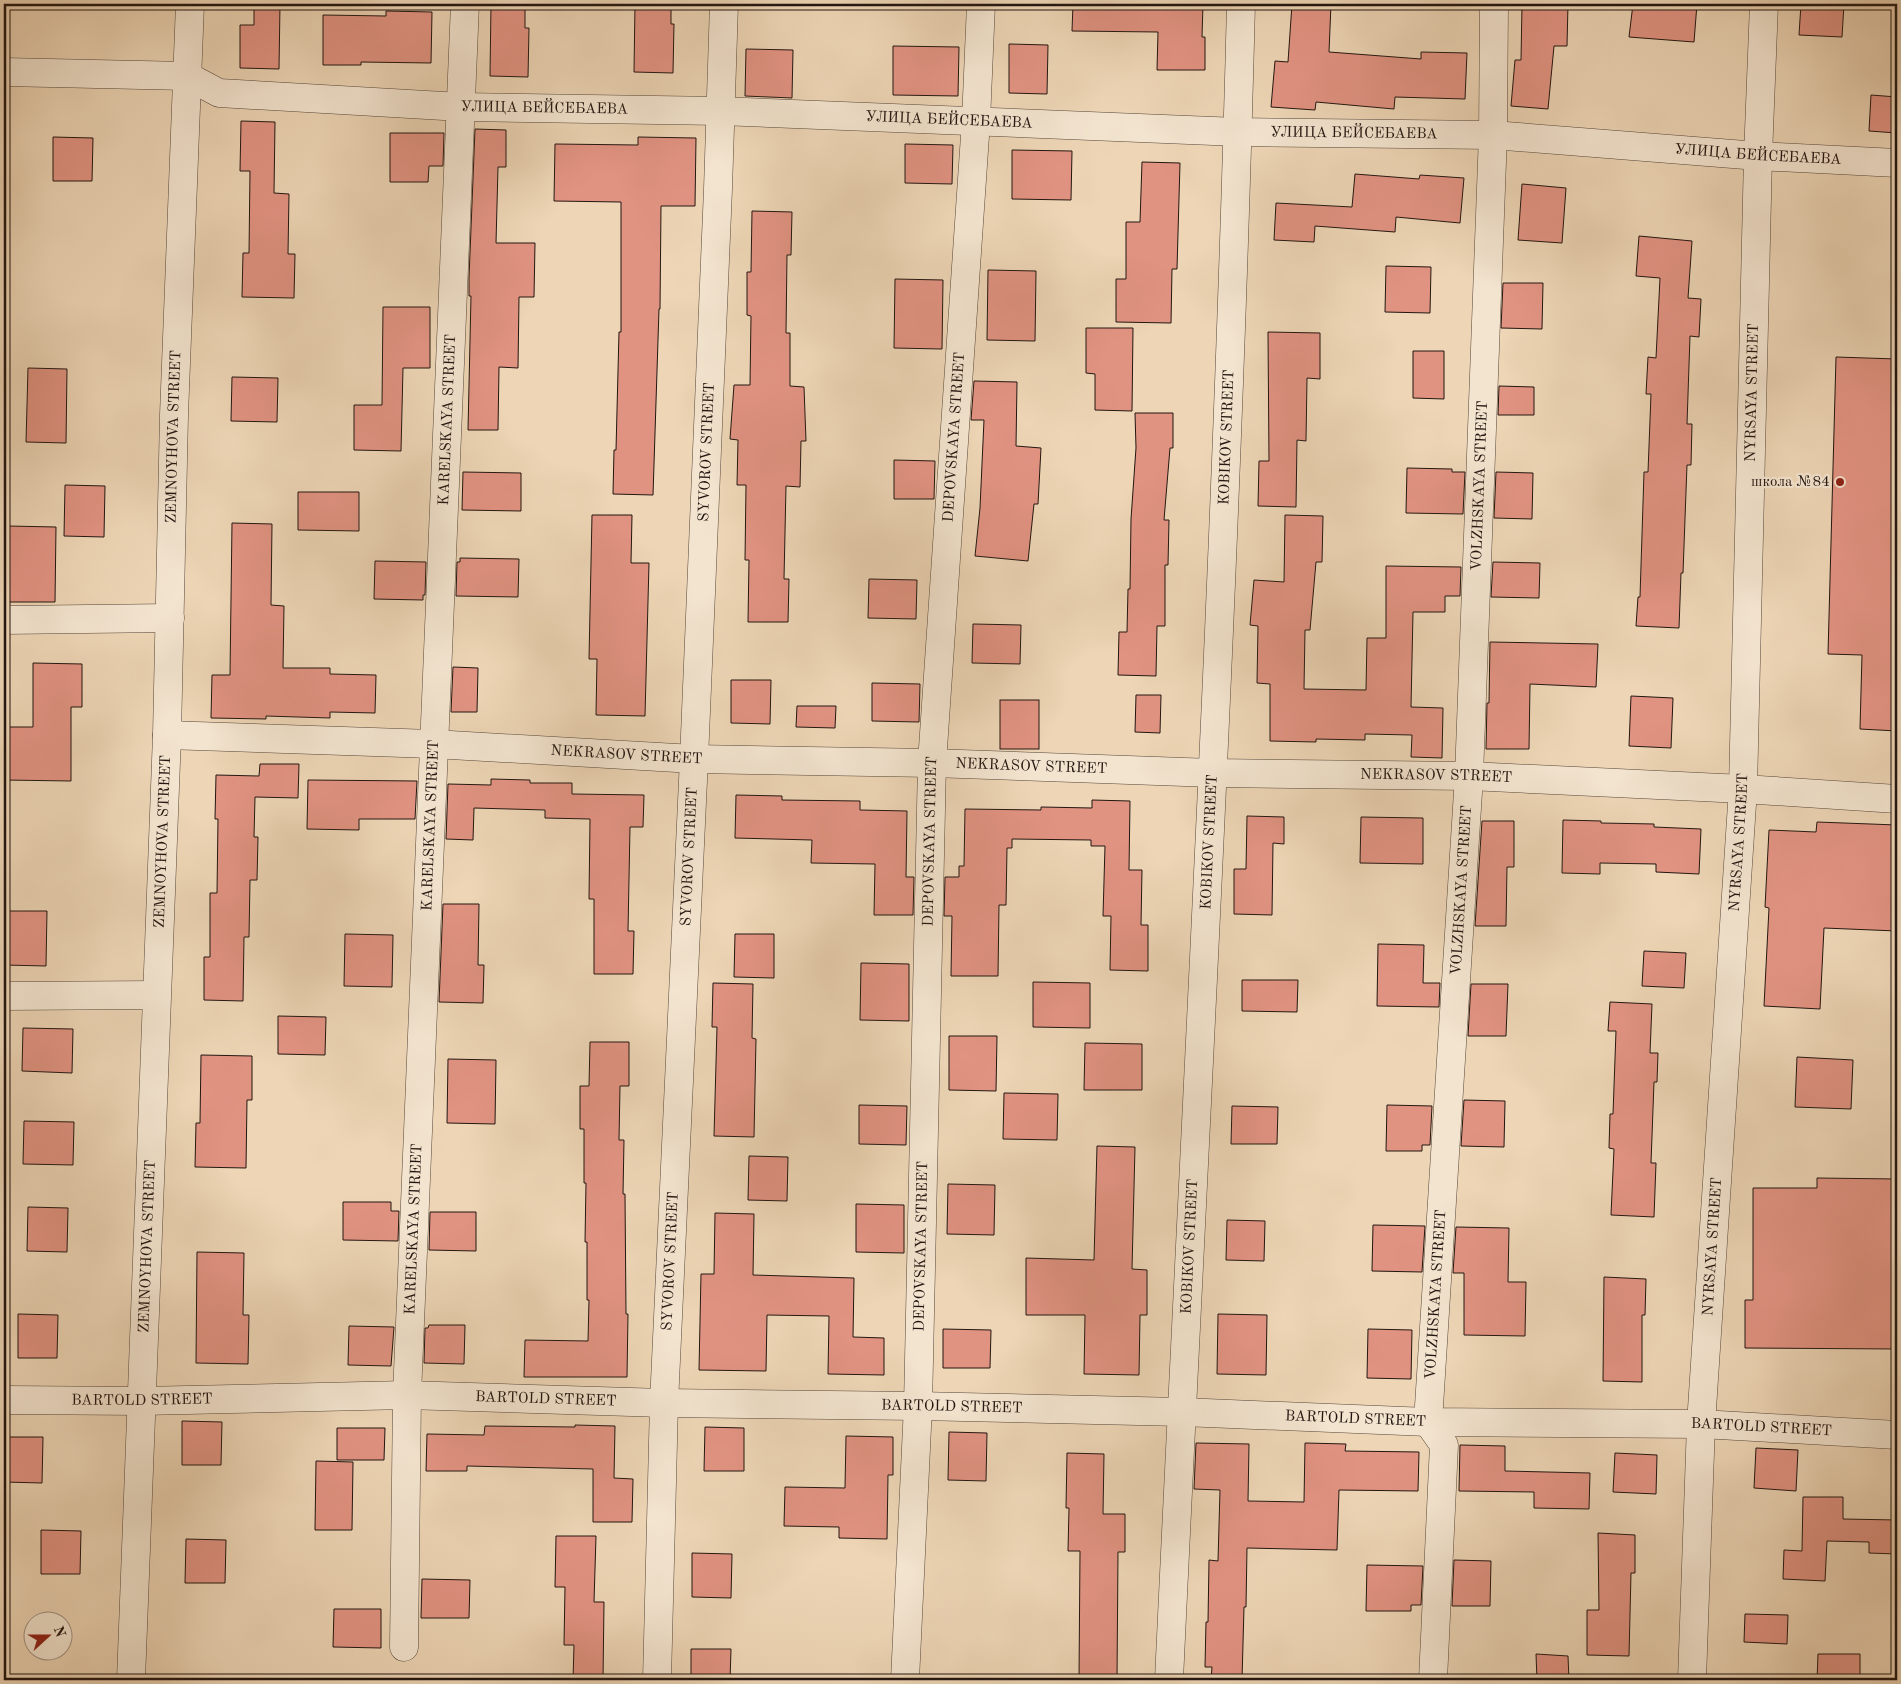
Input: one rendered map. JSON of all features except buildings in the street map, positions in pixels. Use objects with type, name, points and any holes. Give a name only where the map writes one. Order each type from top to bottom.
[{"type":"street","name":"ZEMNOYHOVA STREET","points":[[131,1680],[166,735],[174,415],[190,4]]},
{"type":"street","name":"KARELSKAYA STREET","points":[[404,1647],[407,1395],[433,744],[466,4]]},
{"type":"street","name":"SYVOROV STREET","points":[[657,1680],[664,1403],[694,759],[724,4]]},
{"type":"street","name":"DEPOVSKAYA STREET","points":[[905,1680],[918,1406],[932,763],[976,121],[981,4]]},
{"type":"street","name":"KOBIKOV STREET","points":[[1169,1680],[1213,773],[1238,132],[1241,4]]},
{"type":"street","name":"VOLZHSKAYA STREET","points":[[1428,1422],[1469,776],[1493,135],[1494,4]]},
{"type":"street","name":"NYRSAYA STREET","points":[[1692,1680],[1701,1424],[1743,789],[1758,156],[1764,4]]},
{"type":"street","name":"УЛИЦА БЕЙСЕБАЕВА","points":[[4,72],[187,76],[219,93],[461,107],[721,111],[1238,132],[1493,135],[1758,156],[1897,163]]},
{"type":"street","points":[[4,620],[170,618]]},
{"type":"street","name":"NEKRASOV STREET","points":[[166,735],[433,744],[694,759],[932,763],[1213,773],[1469,776],[1743,789],[1897,799]]},
{"type":"street","points":[[4,996],[156,995]]},
{"type":"street","name":"BARTOLD STREET","points":[[4,1400],[141,1401],[407,1395],[664,1403],[1182,1412],[1428,1422],[1701,1424],[1897,1435]]},
{"type":"street","points":[[1428,1422],[1444,1445],[1434,1680]]},
{"type":"place","name":"школа №84","points":[[1840,482]]}]
